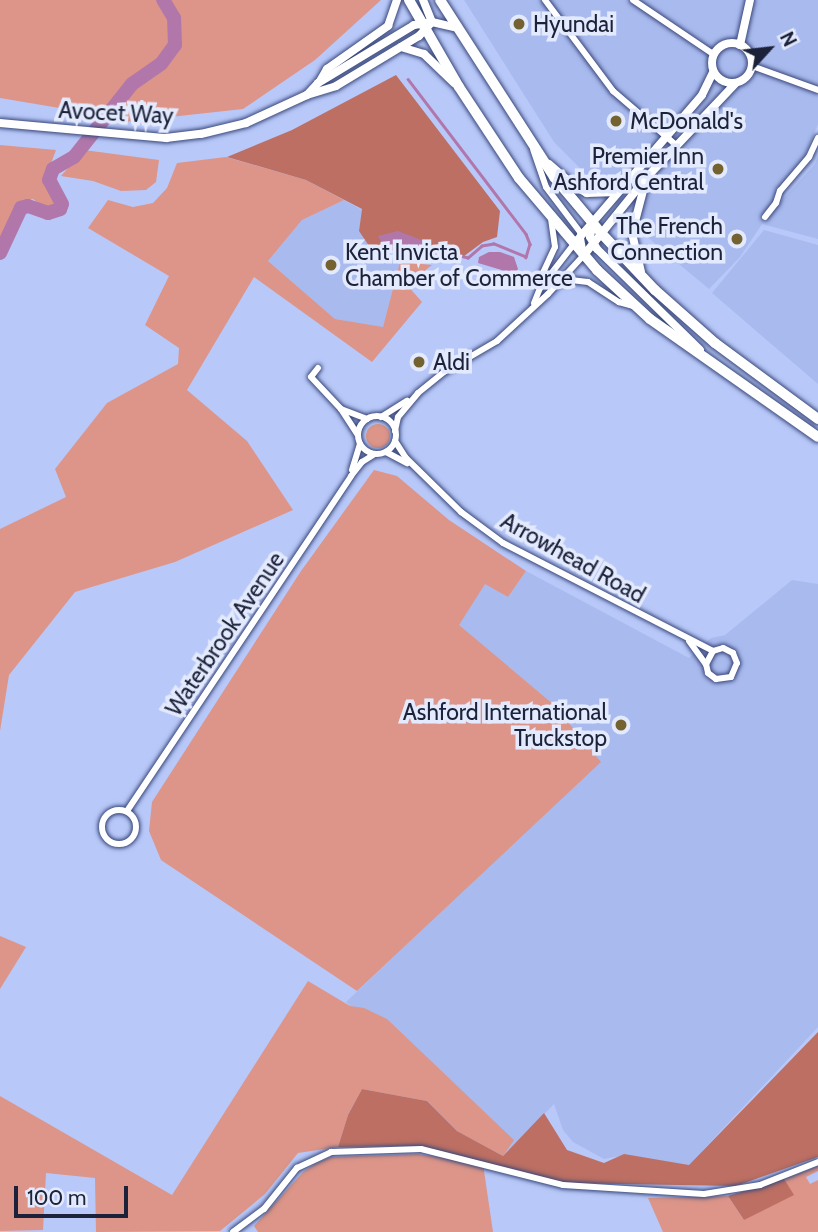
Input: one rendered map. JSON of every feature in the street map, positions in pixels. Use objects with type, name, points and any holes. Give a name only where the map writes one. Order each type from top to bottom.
[{"type":"highway","points":[[409,0],[427,24],[459,87],[519,178],[547,212],[578,240],[583,255],[635,306],[818,437]]},
{"type":"highway","points":[[440,0],[530,141],[602,234],[646,281],[715,344],[818,419]]},
{"type":"street","name":"Avocet Way","points":[[307,95],[327,69],[388,26],[397,0]]},
{"type":"street","points":[[423,0],[427,24],[458,28]]},
{"type":"street","points":[[545,0],[613,91],[676,145]]},
{"type":"street","points":[[634,0],[713,54]]},
{"type":"street","points":[[740,45],[750,0]]},
{"type":"street","name":"Avocet Way","points":[[318,83],[427,24]]},
{"type":"street","name":"Avocet Way","points":[[0,123],[64,131],[182,137],[222,130],[270,114],[307,95],[336,86],[401,47],[427,24]]},
{"type":"street","points":[[341,409],[367,419],[381,416],[414,396],[444,372],[497,341],[558,284],[676,145],[736,83],[748,75],[752,66],[750,54],[740,45],[725,44],[713,54]]},
{"type":"street","points":[[401,47],[424,54],[459,87]]},
{"type":"street","points":[[540,288],[702,95],[713,72],[713,54]]},
{"type":"street","points":[[752,66],[818,90]]},
{"type":"street","points":[[713,72],[723,82],[736,83]]},
{"type":"street","points":[[765,217],[809,157],[818,138]]},
{"type":"street","points":[[530,141],[546,187],[578,240]]},
{"type":"street","points":[[539,154],[573,185],[587,193],[610,192],[624,186]]},
{"type":"street","points":[[646,281],[639,268],[632,233],[647,177]]},
{"type":"street","points":[[534,304],[556,238],[547,212]]},
{"type":"street","points":[[593,224],[590,237],[594,243],[708,359]]},
{"type":"street","points":[[558,284],[571,280],[587,282],[619,302],[635,306]]},
{"type":"street","points":[[318,368],[311,377],[341,409],[358,435],[360,443],[375,454],[385,452],[395,441],[398,417],[414,396]]},
{"type":"street","points":[[381,416],[391,423],[395,430]]},
{"type":"street","points":[[358,435],[367,419]]},
{"type":"street","name":"Arrowhead Road","points":[[395,441],[417,470]]},
{"type":"street","name":"Waterbrook Avenue","points":[[351,476],[360,443]]},
{"type":"street","name":"Arrowhead Road","points":[[385,452],[397,456],[417,470],[461,512],[503,543],[687,640],[713,651]]},
{"type":"street","name":"Waterbrook Avenue","points":[[127,811],[351,476],[362,462],[375,454]]},
{"type":"street","name":"Arrowhead Road","points":[[687,640],[706,664]]},
{"type":"street","points":[[723,648],[733,653],[737,663],[735,673],[726,680],[716,680],[708,673],[706,664],[713,651],[723,648]]},
{"type":"street","points":[[116,809],[127,811],[137,826],[134,837],[125,844],[110,842],[102,826],[106,815],[116,809]]},
{"type":"street","points":[[233,1232],[264,1209],[297,1168],[331,1152],[421,1149],[562,1185],[704,1194],[760,1185],[818,1162]]},
{"type":"shaded area","points":[[0,0],[381,0],[315,60],[243,109],[115,123],[119,118],[0,98]]},
{"type":"shaded area","points":[[464,0],[818,0],[818,124],[800,167],[766,218],[815,164],[818,156],[818,239],[762,224],[740,257],[709,289],[656,245],[554,142]]},
{"type":"shaded area","points":[[396,75],[500,211],[497,237],[483,242],[456,262],[369,246],[359,231],[362,209],[306,180],[227,157],[292,130]]},
{"type":"shaded area","points":[[0,145],[56,150],[44,182],[57,207],[46,209],[33,199],[19,202],[0,241]]},
{"type":"shaded area","points":[[84,150],[159,160],[156,182],[146,190],[121,191],[93,181],[61,176]]},
{"type":"shaded area","points":[[226,157],[306,180],[344,200],[302,220],[268,261],[335,319],[383,327],[400,262],[432,265],[407,285],[422,302],[372,362],[254,277],[187,390],[247,441],[293,510],[175,562],[75,592],[9,675],[0,731],[0,529],[66,497],[55,469],[107,403],[178,364],[179,348],[145,325],[169,276],[88,228],[108,200],[133,207],[153,203],[167,188],[177,163]]},
{"type":"shaded area","points":[[344,200],[362,210],[359,231],[369,246],[400,262],[383,328],[335,319],[268,261],[302,220]]},
{"type":"shaded area","points":[[764,230],[818,245],[818,384],[712,293]]},
{"type":"shaded area","points":[[398,231],[448,253],[444,257],[394,248],[382,243],[378,236]]},
{"type":"shaded area","points":[[489,252],[500,252],[514,257],[518,269],[515,274],[478,263],[479,257]]},
{"type":"shaded area","points":[[378,424],[387,427],[390,436],[387,445],[378,448],[369,445],[366,436],[369,427]]},
{"type":"shaded area","points":[[374,470],[397,476],[449,520],[526,571],[508,597],[485,584],[459,625],[553,704],[601,762],[357,991],[161,860],[149,831],[152,802],[301,571]]},
{"type":"shaded area","points":[[526,571],[689,658],[711,638],[725,635],[792,580],[818,584],[818,1027],[689,1165],[625,1155],[604,1159],[573,1142],[563,1130],[554,1104],[503,1156],[346,1002],[599,762],[553,704],[458,625],[485,583],[508,597]]},
{"type":"shaded area","points":[[0,936],[26,947],[0,989]]},
{"type":"shaded area","points":[[308,981],[350,1006],[364,1008],[387,1019],[514,1140],[503,1156],[457,1131],[427,1101],[362,1089],[348,1115],[338,1147],[298,1153],[265,1194],[220,1231],[96,1232],[95,1178],[46,1173],[43,1230],[0,1231],[0,1096],[172,1195]]},
{"type":"shaded area","points":[[818,1032],[818,1157],[736,1186],[564,1183],[422,1146],[338,1147],[348,1115],[362,1089],[427,1101],[457,1131],[503,1156],[544,1113],[567,1150],[604,1163],[624,1154],[689,1165]]},
{"type":"shaded area","points":[[418,1154],[483,1164],[493,1232],[258,1232],[254,1226],[303,1172],[315,1164],[331,1157]]},
{"type":"shaded area","points":[[818,1166],[818,1171],[806,1177],[810,1184],[818,1180],[818,1232],[663,1232],[648,1198],[728,1196],[744,1220],[784,1179]]},
{"type":"shaded area","points":[[784,1179],[794,1195],[744,1220],[728,1196]]},
{"type":"waterway","points":[[0,253],[21,208],[28,206],[48,213],[60,209],[62,204],[49,180],[53,169],[74,157],[132,84],[161,64],[175,45],[174,18],[163,0]]},
{"type":"waterway","points":[[408,79],[526,234],[530,244],[526,257],[494,244],[482,246],[468,258],[448,253]]},
{"type":"place","name":"Hyundai","points":[[519,24]]},
{"type":"place","name":"McDonald's","points":[[616,121]]},
{"type":"place","name":"Premier Inn Ashford Central","points":[[718,169]]},
{"type":"place","name":"The French Connection","points":[[737,239]]},
{"type":"place","name":"Kent Invicta Chamber of Commerce","points":[[331,265]]},
{"type":"place","name":"Aldi","points":[[419,362]]},
{"type":"place","name":"Ashford International Truckstop","points":[[621,725]]}]
